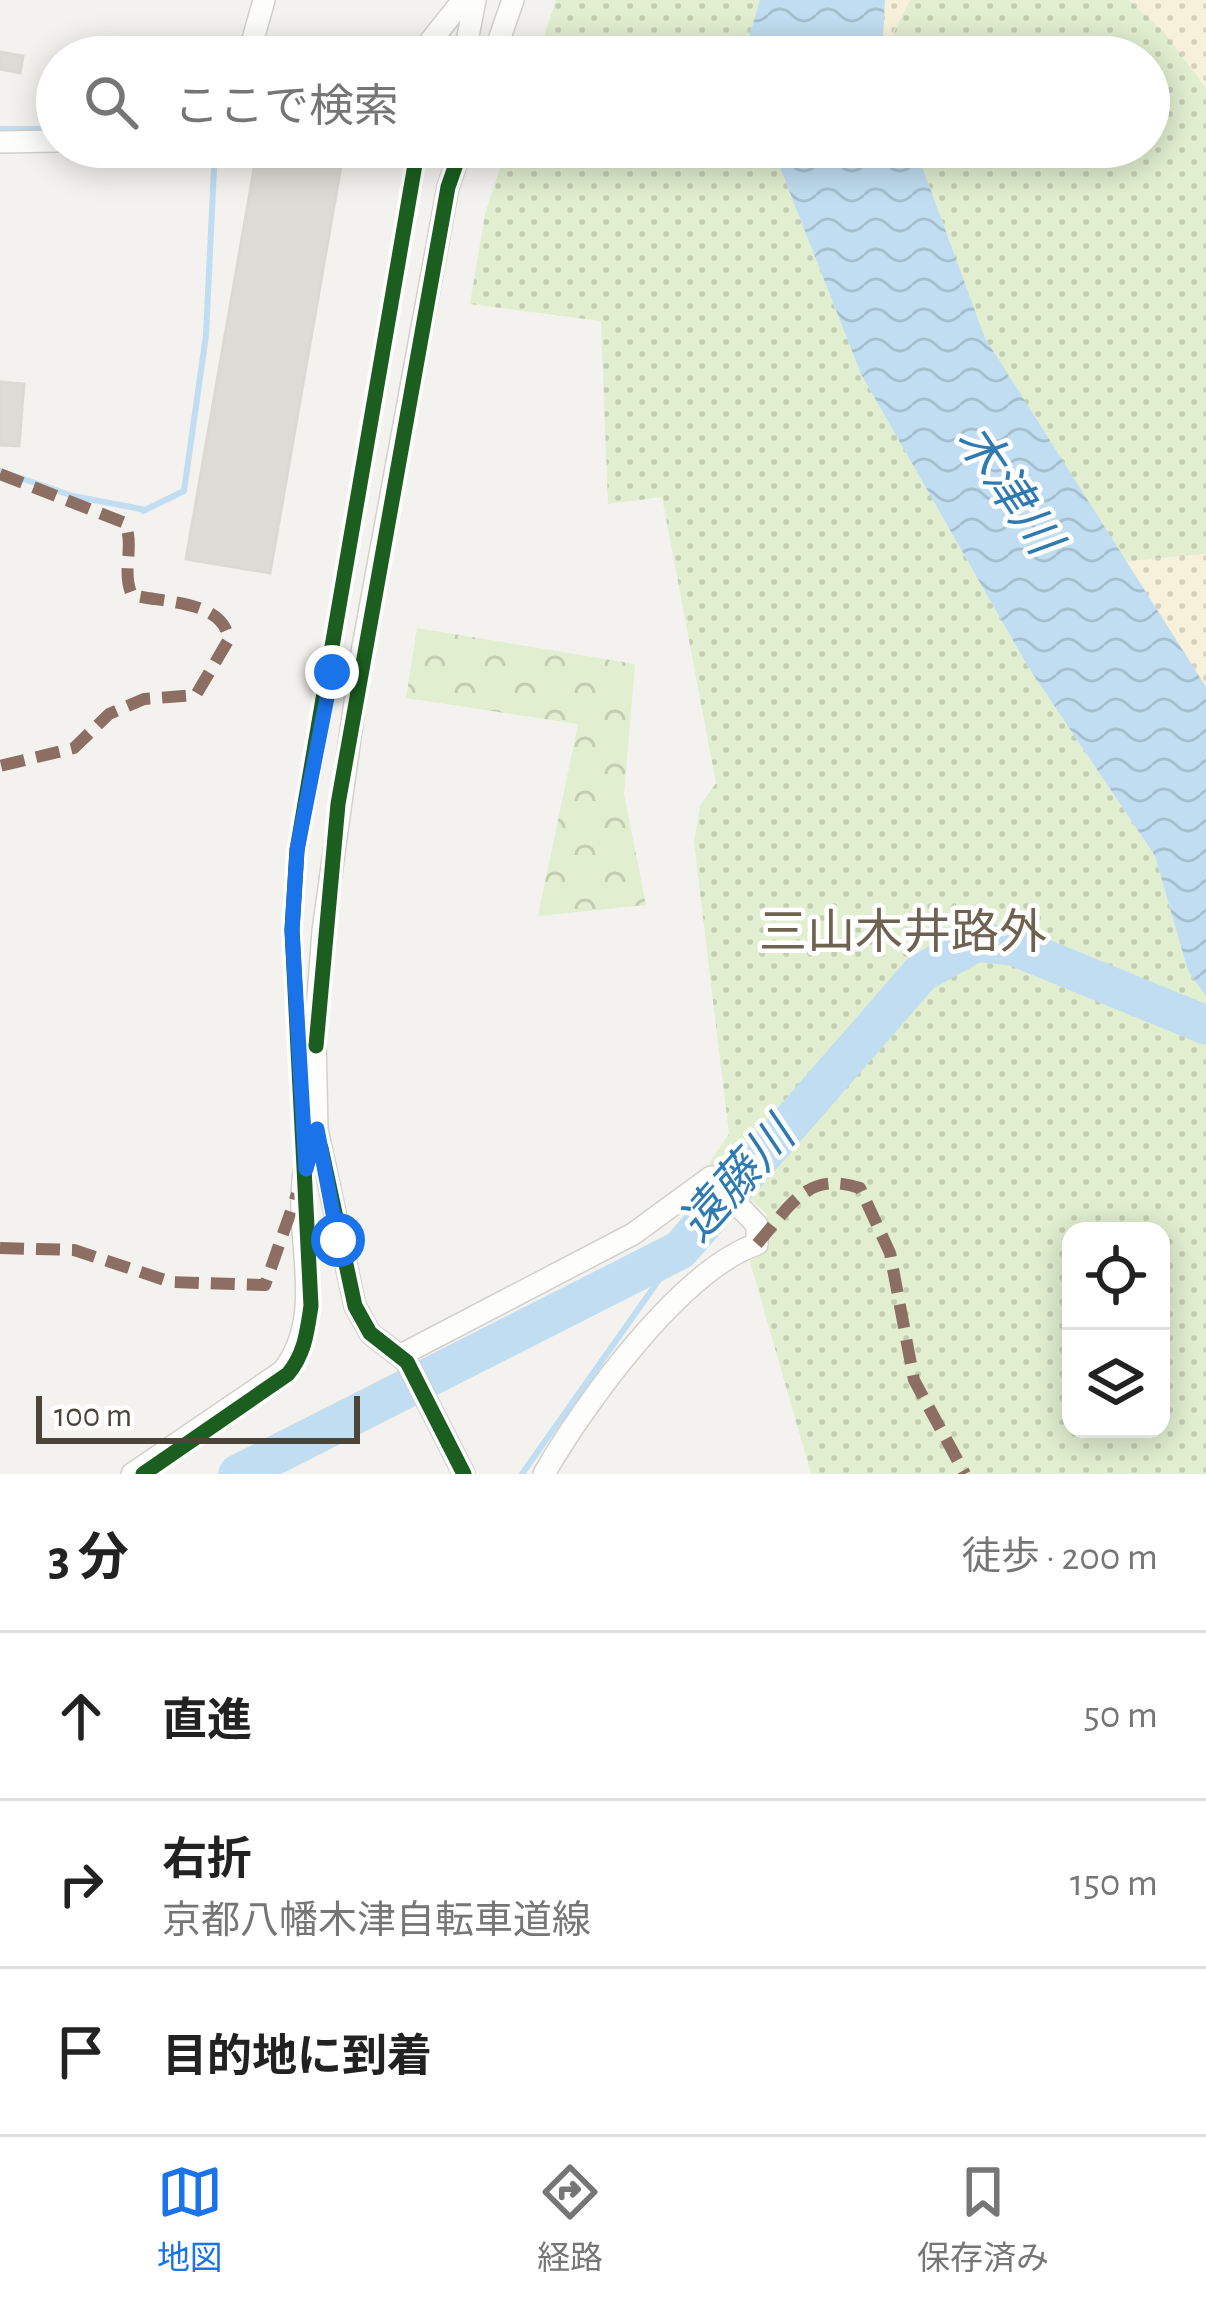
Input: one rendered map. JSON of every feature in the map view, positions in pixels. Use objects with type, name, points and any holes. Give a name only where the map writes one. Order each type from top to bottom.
[{"type":"street","points":[[254,36],[264,0]]},
{"type":"street","points":[[435,36],[463,0]]},
{"type":"street","points":[[468,36],[475,0]]},
{"type":"street","points":[[501,36],[513,0]]},
{"type":"street","points":[[0,142],[36,141]]},
{"type":"street","points":[[449,168],[338,804],[316,1037],[317,1129],[356,1306],[370,1333],[401,1354],[464,1474]]},
{"type":"street","points":[[448,187],[455,168]]},
{"type":"street","points":[[132,1474],[283,1372],[295,1355],[307,1307],[303,1178],[317,1129]]},
{"type":"street","points":[[401,1354],[633,1234],[711,1177],[757,1225],[757,1244],[740,1250],[691,1288],[633,1352],[544,1474]]},
{"type":"green space","points":[[556,0],[760,0],[749,36],[544,36]]},
{"type":"green space","points":[[910,0],[1129,0],[1167,36],[892,36]]},
{"type":"green space","points":[[1170,40],[1206,88],[1206,554],[1122,562],[985,338],[923,168],[1170,168]]},
{"type":"green space","points":[[500,168],[780,168],[861,374],[1027,665],[1155,856],[1188,971],[1206,996],[1206,1474],[811,1474],[750,1261],[764,1252],[767,1214],[709,1163],[729,1134],[694,842],[700,806],[716,783],[662,497],[608,504],[601,321],[470,304],[485,214]]},
{"type":"green space","points":[[417,628],[635,664],[624,794],[646,905],[538,916],[578,724],[406,698]]},
{"type":"sand","points":[[885,0],[910,0],[891,36],[882,36]]},
{"type":"sand","points":[[1129,0],[1206,0],[1206,88],[1170,36]]},
{"type":"sand","points":[[1206,554],[1206,687],[1122,562]]},
{"type":"water","points":[[760,0],[885,0],[883,36],[749,36]]},
{"type":"water","name":"木津川","points":[[780,168],[923,168],[985,338],[1206,687],[1206,996],[1188,971],[1155,856],[1027,665],[861,374]]},
{"type":"building","points":[[0,52],[23,56],[20,73],[0,69]]},
{"type":"building","points":[[254,168],[341,168],[270,573],[186,559]]},
{"type":"building","points":[[0,382],[24,384],[19,446],[0,445]]},
{"type":"waterway","points":[[0,129],[36,129]]},
{"type":"waterway","points":[[143,511],[184,491],[206,335],[214,168]]},
{"type":"waterway","points":[[0,471],[73,496],[146,510]]},
{"type":"waterway","name":"遠藤川","points":[[238,1474],[680,1250],[921,973],[977,942],[1013,946],[1206,1025]]},
{"type":"waterway","points":[[522,1474],[680,1250]]},
{"type":"marked path","points":[[0,474],[125,523],[132,595],[204,610],[224,626],[229,639],[196,695],[144,699],[109,714],[74,748],[0,766]]},
{"type":"marked path","points":[[757,1244],[790,1205],[812,1188],[826,1184],[860,1188],[890,1253],[914,1380],[965,1474]]},
{"type":"marked path","points":[[0,1248],[74,1250],[171,1282],[265,1285],[297,1194]]},
{"type":"cycle path","points":[[143,1474],[288,1374],[306,1333],[311,1306],[292,930],[297,850],[414,168]]},
{"type":"cycle path","points":[[316,1046],[338,804],[455,168]]},
{"type":"cycle path","points":[[321,1148],[355,1306],[370,1333],[407,1362],[464,1474]]},
{"type":"district","name":"三山木井路外","points":[[903,934]]},
{"type":"route","points":[[332,672],[297,850],[292,930],[306,1169],[317,1129],[338,1240]]}]
